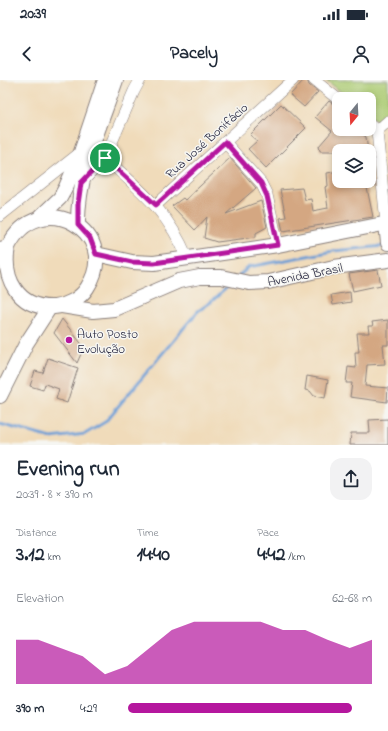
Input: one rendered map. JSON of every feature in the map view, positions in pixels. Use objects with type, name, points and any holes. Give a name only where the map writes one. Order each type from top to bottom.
[{"type":"main road","points":[[40,217],[53,216],[66,219],[78,225],[90,238],[96,254],[94,274],[85,292],[75,300],[56,306],[29,302],[7,286],[4,248],[20,228],[40,217],[60,198],[81,152],[105,80]]},
{"type":"main road","points":[[78,225],[78,204],[81,183],[116,80]]},
{"type":"main road","points":[[96,254],[132,262],[154,263],[187,257],[387,230]]},
{"type":"main road","name":"Avenida Brasil","points":[[56,306],[94,311],[114,309],[179,281],[200,277],[221,277],[249,283],[283,280],[334,268],[388,260]]},
{"type":"main road","points":[[0,396],[26,344],[56,306]]},
{"type":"street","points":[[81,183],[105,158],[140,80]]},
{"type":"street","name":"Rua José Bonifácio","points":[[156,205],[293,80]]},
{"type":"street","points":[[314,80],[332,94]]},
{"type":"street","points":[[376,127],[388,121]]},
{"type":"street","points":[[374,136],[387,230]]},
{"type":"street","points":[[225,142],[261,183],[267,196],[278,245]]},
{"type":"street","points":[[0,216],[81,152]]},
{"type":"street","points":[[105,158],[156,205],[177,233],[187,257]]},
{"type":"green space","points":[[326,80],[388,80],[388,111],[377,121],[376,92],[341,92]]},
{"type":"building","points":[[304,80],[307,80],[309,85],[318,92],[304,107],[290,95]]},
{"type":"building","points":[[329,101],[332,103],[332,131],[315,117]]},
{"type":"building","points":[[281,104],[306,128],[266,168],[248,149],[257,141],[250,135]]},
{"type":"building","points":[[332,131],[332,136],[365,136],[367,144],[332,144],[332,151],[320,151],[319,146]]},
{"type":"building","points":[[230,158],[256,188],[226,214],[261,201],[267,227],[256,233],[256,237],[217,242],[204,238],[207,217],[195,230],[172,206],[183,198],[185,200]]},
{"type":"building","points":[[332,172],[332,188],[367,188],[373,217],[283,231],[280,218],[286,217],[280,190],[302,188],[305,200],[311,199],[313,211],[328,208],[325,187],[328,186],[327,173]]},
{"type":"building","points":[[378,270],[381,285],[353,291],[349,274]]},
{"type":"building","points":[[350,292],[351,302],[333,305],[331,295]]},
{"type":"building","name":"Auto Posto Evolução","points":[[62,319],[84,347],[77,363],[54,333]]},
{"type":"building","points":[[388,320],[388,345],[383,345],[385,364],[367,365],[365,386],[388,388],[387,402],[350,397],[352,383],[346,383],[348,367],[356,368],[355,352],[359,352],[357,333],[369,333],[368,326],[373,326],[372,322]]},
{"type":"building","points":[[48,358],[78,368],[67,403],[56,399],[59,389],[45,384],[43,390],[30,386],[35,371],[43,373]]},
{"type":"building","points":[[307,376],[328,380],[325,398],[314,396],[310,391],[305,390]]},
{"type":"building","points":[[388,419],[388,445],[350,445],[351,433],[370,433],[369,420]]},
{"type":"waterway","points":[[239,276],[249,267],[333,251],[384,246]]},
{"type":"waterway","points":[[0,424],[51,438],[85,434],[105,422],[198,311],[211,302],[231,284]]},
{"type":"place","name":"Auto Posto Evolução","points":[[69,340]]},
{"type":"route","points":[[225,142],[261,183],[267,196],[278,245],[154,263],[132,262],[96,254],[90,238],[78,225],[78,204],[81,183],[105,158],[156,205],[225,142]]}]
